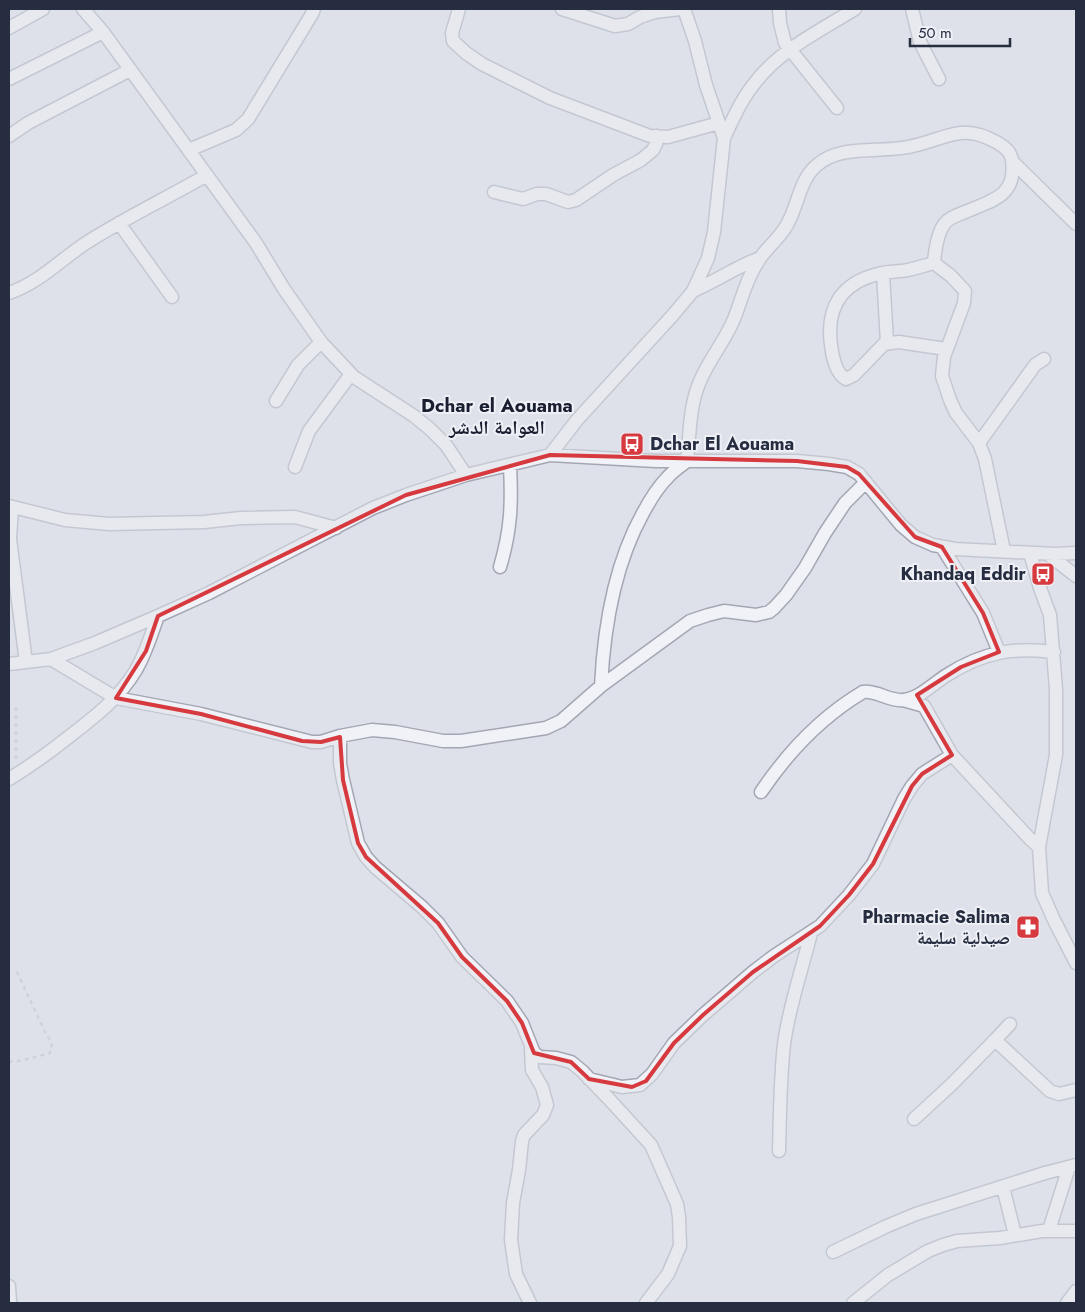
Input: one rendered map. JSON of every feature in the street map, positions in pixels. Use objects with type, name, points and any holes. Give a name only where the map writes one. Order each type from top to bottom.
[{"type":"street","points":[[9,28],[43,9]]},
{"type":"street","points":[[82,9],[103,32],[256,243],[284,289],[321,342],[351,374],[374,392],[414,416],[430,429],[446,445],[466,475]]},
{"type":"street","points":[[189,150],[236,130],[248,119],[314,9]]},
{"type":"street","points":[[459,9],[452,33],[453,40],[466,53],[482,64],[550,98],[650,136],[668,137],[718,123]]},
{"type":"street","points":[[562,9],[615,26],[628,24],[655,12],[680,9]]},
{"type":"street","points":[[684,9],[724,138]]},
{"type":"street","points":[[779,9],[785,43],[837,108]]},
{"type":"street","points":[[550,455],[577,420],[672,316],[693,290],[708,258],[714,232],[724,138],[742,101],[754,83],[770,66],[813,34],[855,9]]},
{"type":"street","points":[[912,9],[920,42],[939,79]]},
{"type":"street","points":[[9,79],[103,32]]},
{"type":"street","points":[[9,136],[28,123],[130,70]]},
{"type":"street","points":[[601,686],[602,655],[612,594],[624,554],[635,527],[652,496],[667,478],[688,460],[692,415],[700,379],[724,341],[750,276],[760,258],[786,228],[810,172],[823,160],[835,156],[859,151],[909,147],[950,134],[972,132],[982,135],[1002,146],[1011,155],[1012,182],[1006,191],[992,200],[954,217],[946,223],[938,238],[934,263]]},
{"type":"street","points":[[494,192],[523,199],[537,194],[546,194],[568,202],[576,200],[612,175],[641,160],[653,150],[657,136]]},
{"type":"street","points":[[1012,161],[1076,224]]},
{"type":"street","points":[[9,293],[31,284],[83,245],[119,223],[207,175]]},
{"type":"street","points":[[119,223],[172,297]]},
{"type":"street","points":[[693,290],[720,278],[732,269],[760,258]]},
{"type":"street","points":[[934,263],[908,270],[883,273],[855,281],[845,289],[833,310],[830,336],[832,351],[836,366],[840,374],[846,379],[854,375],[878,349],[887,343],[899,342],[946,349]]},
{"type":"street","points":[[934,263],[951,276],[965,292],[964,303],[946,349],[943,367],[944,384],[956,413],[979,443],[985,459],[1004,551]]},
{"type":"street","points":[[883,273],[887,343]]},
{"type":"street","points":[[276,401],[298,365],[321,342]]},
{"type":"street","points":[[979,443],[1035,365],[1044,360]]},
{"type":"street","points":[[295,467],[309,431],[351,374]]},
{"type":"street","points":[[9,664],[51,659],[95,643],[209,593],[373,508],[406,494],[466,475],[550,455],[656,461],[797,461],[829,464],[847,468],[859,474],[901,525],[915,536],[933,545],[1048,554],[1076,553]]},
{"type":"street","points":[[500,567],[506,545],[512,507],[510,465]]},
{"type":"street","points":[[51,659],[116,698],[201,714],[302,741],[321,742],[372,730],[395,732],[443,741],[461,741],[546,728],[561,721],[601,686],[690,621],[708,614],[724,611],[756,615],[769,612],[795,583],[825,533],[846,503],[866,482]]},
{"type":"street","points":[[26,662],[10,538],[10,507],[65,520],[109,524],[295,517],[336,528]]},
{"type":"street","points":[[942,547],[983,613],[999,652]]},
{"type":"street","points":[[1030,552],[1050,615],[1054,652],[1056,755],[1039,847],[1042,893],[1076,963]]},
{"type":"street","points":[[1048,554],[1076,576]]},
{"type":"street","points":[[12,777],[29,767],[92,719],[116,698],[136,670],[146,651],[158,616]]},
{"type":"street","points":[[903,700],[915,696],[961,667],[989,654],[1032,649],[1054,652]]},
{"type":"street","points":[[761,792],[790,754],[824,719],[863,692],[870,691],[924,706],[952,755],[1039,847]]},
{"type":"street","points":[[340,736],[340,763],[343,780],[358,843],[366,857],[374,867],[422,907],[438,923],[462,957],[507,1001],[522,1023],[531,1049],[532,1070],[545,1094],[546,1105],[542,1115],[524,1135],[522,1141],[513,1203],[511,1240],[516,1274],[530,1303]]},
{"type":"street","points":[[589,1079],[622,1086],[640,1086],[652,1074],[674,1043],[704,1015],[760,966],[811,933],[834,913],[873,864],[899,808],[912,786],[922,774],[952,755]]},
{"type":"street","points":[[779,1151],[780,1096],[784,1044],[794,995],[811,933]]},
{"type":"street","points":[[914,1119],[952,1084],[1010,1024]]},
{"type":"street","points":[[995,1040],[1050,1091],[1059,1094],[1076,1090]]},
{"type":"street","points":[[531,1049],[540,1057],[571,1062],[589,1079],[650,1145],[677,1204],[680,1217],[680,1246],[668,1274],[646,1303]]},
{"type":"street","points":[[833,1252],[886,1226],[916,1214],[1073,1166]]},
{"type":"street","points":[[1049,1230],[1073,1166]]},
{"type":"street","points":[[1003,1186],[1014,1234]]},
{"type":"street","points":[[853,1303],[888,1276],[928,1251],[957,1241],[1000,1238],[1014,1234],[1049,1230],[1076,1231]]},
{"type":"street","points":[[9,1286],[10,1303]]},
{"type":"street","points":[[1067,1303],[1076,1291]]},
{"type":"path","points":[[12,777],[16,703]]},
{"type":"path","points":[[9,1062],[50,1053],[52,1043],[14,968]]},
{"type":"highlighted area","points":[[550,455],[797,461],[847,467],[859,474],[915,537],[942,547],[983,613],[999,652],[961,667],[917,695],[952,755],[922,774],[912,786],[873,864],[849,895],[820,926],[753,972],[703,1015],[674,1043],[646,1081],[632,1087],[589,1079],[571,1062],[534,1053],[522,1023],[507,1001],[462,957],[438,923],[366,857],[358,843],[343,780],[340,737],[321,742],[302,741],[201,714],[116,698],[146,651],[158,616],[406,495]]},
{"type":"place","name":"Dchar El Aouama","points":[[632,444]]},
{"type":"place","name":"Khandaq Eddir","points":[[1043,574]]},
{"type":"place","name":"Pharmacie Salima صيدلية سليمة","points":[[1028,927]]},
{"type":"district","name":"Dchar el Aouama العوامة الدشر","points":[[497,416]]}]
